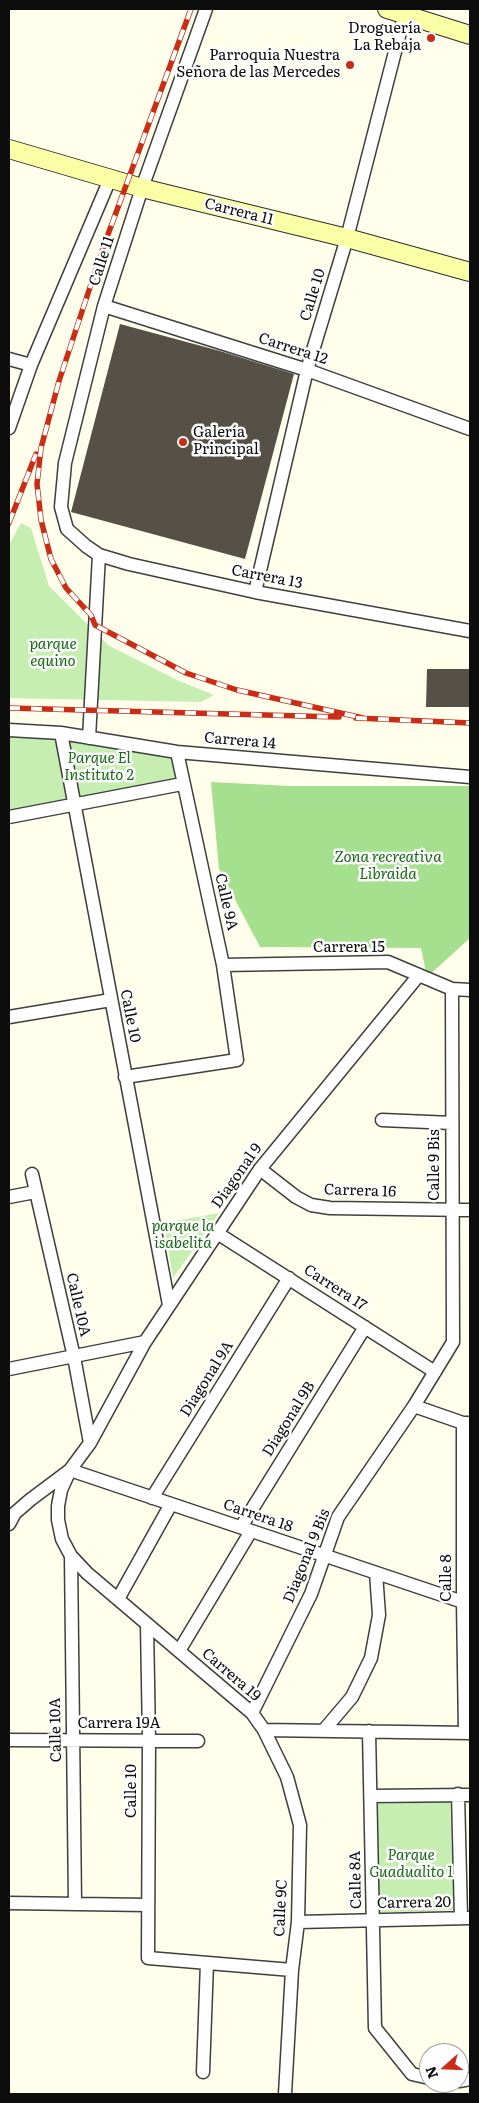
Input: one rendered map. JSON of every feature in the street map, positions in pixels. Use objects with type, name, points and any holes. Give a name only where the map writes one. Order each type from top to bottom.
[{"type":"street","name":"Calle 11","points":[[67,529],[61,507],[64,463],[104,306],[142,188],[206,9]]},
{"type":"street","points":[[387,9],[405,11],[470,35]]},
{"type":"street","name":"Calle 10","points":[[255,592],[307,370],[347,238],[405,11]]},
{"type":"street","name":"Carrera 11","points":[[9,149],[142,188],[347,238],[470,272]]},
{"type":"street","name":"Calle 11","points":[[9,428],[31,365],[110,179]]},
{"type":"street","name":"Carrera 12","points":[[104,306],[307,370],[470,429]]},
{"type":"street","points":[[9,359],[31,365]]},
{"type":"street","name":"Carrera 13","points":[[67,529],[99,555],[129,564],[255,592],[470,632]]},
{"type":"street","points":[[88,738],[99,555]]},
{"type":"street","name":"Carrera 14","points":[[9,730],[61,733],[176,752],[470,777]]},
{"type":"street","name":"Calle 10","points":[[61,733],[125,1077],[170,1305]]},
{"type":"street","name":"Calle 9A","points":[[125,1077],[237,1060],[223,965],[176,752]]},
{"type":"street","points":[[9,817],[182,784]]},
{"type":"street","name":"Carrera 15","points":[[223,965],[388,962],[452,989],[470,990]]},
{"type":"street","name":"Diagonal 9","points":[[58,1520],[61,1490],[70,1470],[90,1443],[145,1342],[217,1233],[260,1169],[419,975]]},
{"type":"street","name":"Calle 9 Bis","points":[[452,989],[451,1210],[453,1342]]},
{"type":"street","points":[[9,1017],[111,1000]]},
{"type":"street","points":[[382,1120],[452,1123]]},
{"type":"street","name":"Carrera 16","points":[[260,1169],[296,1197],[311,1206],[330,1208],[470,1210]]},
{"type":"street","name":"Calle 10A","points":[[32,1174],[74,1357],[90,1443]]},
{"type":"street","points":[[9,1198],[35,1192]]},
{"type":"street","name":"Carrera 17","points":[[217,1233],[435,1372]]},
{"type":"street","name":"Diagonal 9A","points":[[152,1498],[289,1278]]},
{"type":"street","name":"Diagonal 9B","points":[[179,1652],[246,1529],[365,1327]]},
{"type":"street","points":[[9,1369],[145,1342]]},
{"type":"street","name":"Diagonal 9 Bis","points":[[252,1713],[311,1594],[338,1517],[414,1406],[453,1342]]},
{"type":"street","points":[[414,1406],[467,1422]]},
{"type":"street","name":"Calle 8","points":[[467,1422],[463,1602],[468,1733]]},
{"type":"street","points":[[9,1524],[15,1513],[70,1470]]},
{"type":"street","name":"Carrera 18","points":[[70,1470],[463,1602]]},
{"type":"street","points":[[118,1599],[171,1504]]},
{"type":"street","name":"Carrera 19","points":[[58,1520],[62,1538],[71,1556],[87,1573],[252,1713],[264,1730]]},
{"type":"street","name":"Calle 10A","points":[[71,1556],[75,1904]]},
{"type":"street","points":[[324,1730],[352,1697],[371,1658],[379,1615],[376,1573]]},
{"type":"street","name":"Calle 10","points":[[146,1624],[149,1740],[148,1958],[207,1963]]},
{"type":"street","points":[[264,1730],[468,1733]]},
{"type":"street","name":"Calle 9C","points":[[264,1730],[287,1776],[300,1825],[298,1922],[292,1970],[285,2094]]},
{"type":"street","name":"Calle 8A","points":[[369,1731],[375,2028],[412,2074],[419,2076]]},
{"type":"street","name":"Carrera 19A","points":[[9,1740],[198,1741]]},
{"type":"street","points":[[370,1796],[464,1794],[466,1918]]},
{"type":"street","points":[[9,1902],[148,1905]]},
{"type":"street","name":"Carrera 20","points":[[298,1922],[466,1918]]},
{"type":"street","points":[[202,2072],[207,1963],[292,1970]]},
{"type":"green space","name":"parque equino","points":[[21,523],[31,528],[49,586],[108,645],[177,680],[214,695],[201,702],[9,698],[9,545]]},
{"type":"green space","name":"Parque El Instituto 2","points":[[9,729],[176,752],[182,784],[9,815]]},
{"type":"green space","name":"Zona recreativa Libraida","points":[[211,782],[290,786],[470,786],[470,938],[427,977],[421,948],[260,947],[219,869]]},
{"type":"green space","name":"parque la isabelita","points":[[219,1213],[173,1278],[164,1223]]},
{"type":"green space","name":"Parque Guadualito 1","points":[[450,1802],[454,1910],[371,1913],[367,1804]]},
{"type":"building","name":"Galería Principal","points":[[120,324],[220,351],[294,374],[245,559],[71,512]]},
{"type":"building","points":[[427,669],[470,669],[470,707],[426,707]]},
{"type":"railway","points":[[191,9],[103,248],[59,381],[41,448],[37,484],[41,520],[51,559],[66,588],[91,615],[95,625],[186,673],[237,690],[363,718]]},
{"type":"railway","points":[[9,523],[36,454]]},
{"type":"railway","points":[[9,708],[339,717]]},
{"type":"railway","points":[[356,718],[470,723]]},
{"type":"place","name":"Droguería La Rebaja","points":[[431,38]]},
{"type":"place","name":"Parroquia Nuestra Señora de las Mercedes","points":[[350,65]]},
{"type":"place","name":"Galería Principal","points":[[183,442]]}]
